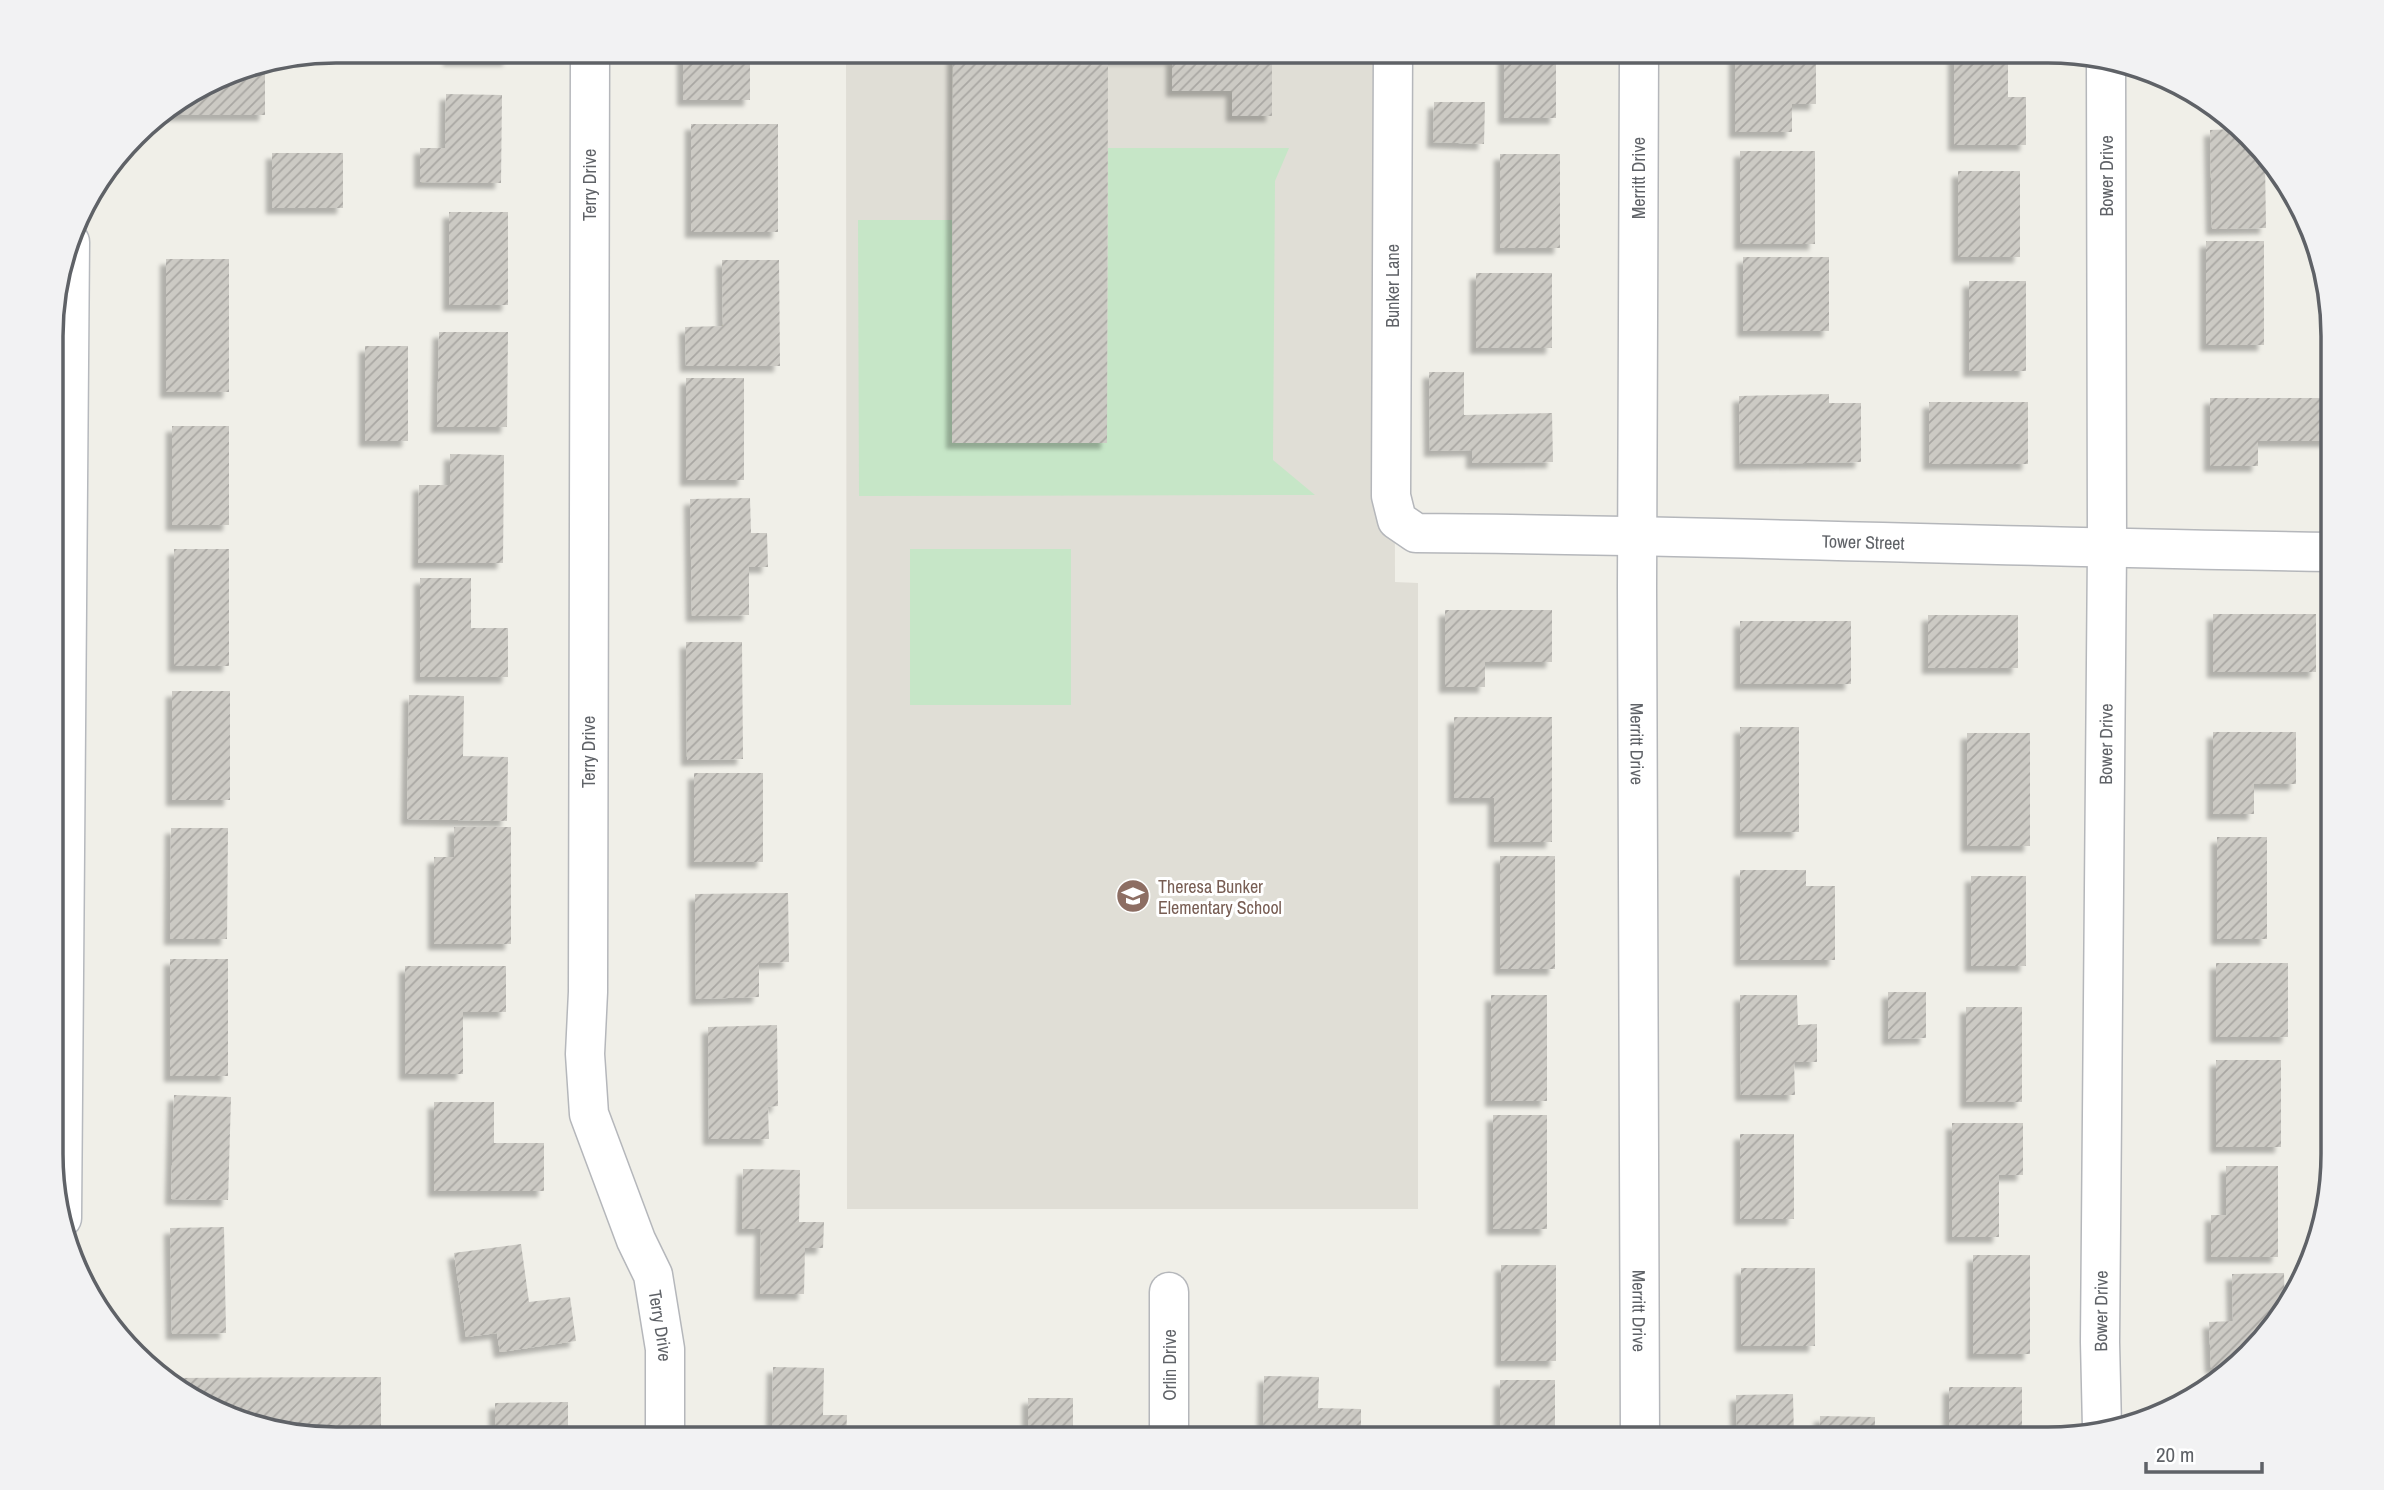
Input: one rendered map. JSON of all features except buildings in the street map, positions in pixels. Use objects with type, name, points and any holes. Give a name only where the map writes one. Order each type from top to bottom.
[{"type":"street","name":"Terry Drive","points":[[590,63],[588,992],[585,1054],[589,1114],[636,1240],[653,1275],[665,1349],[665,1427]]},
{"type":"street","name":"Bunker Lane","points":[[1392,63],[1391,496],[1396,520]]},
{"type":"street","name":"Merritt Drive","points":[[1639,63],[1637,535],[1640,1427]]},
{"type":"street","name":"Bower Drive","points":[[2102,1422],[2100,1342],[2107,549],[2106,69]]},
{"type":"street","points":[[63,1110],[71,271]]},
{"type":"street","name":"Tower Street","points":[[1396,520],[1416,533],[1637,535],[2107,549],[2321,552]]},
{"type":"street","name":"Orlin Drive","points":[[1169,1292],[1169,1427]]},
{"type":"shaded area","name":"Theresa Bunker Elementary School","points":[[846,63],[1394,63],[1395,582],[1418,583],[1418,1209],[847,1209]]},
{"type":"green space","points":[[1108,148],[1289,148],[1275,181],[1273,460],[1315,495],[859,496],[858,220],[952,220],[952,443],[1107,443]]},
{"type":"green space","points":[[910,549],[1071,549],[1071,705],[910,705]]},
{"type":"place","name":"Theresa Bunker Elementary School","points":[[1133,896]]}]
